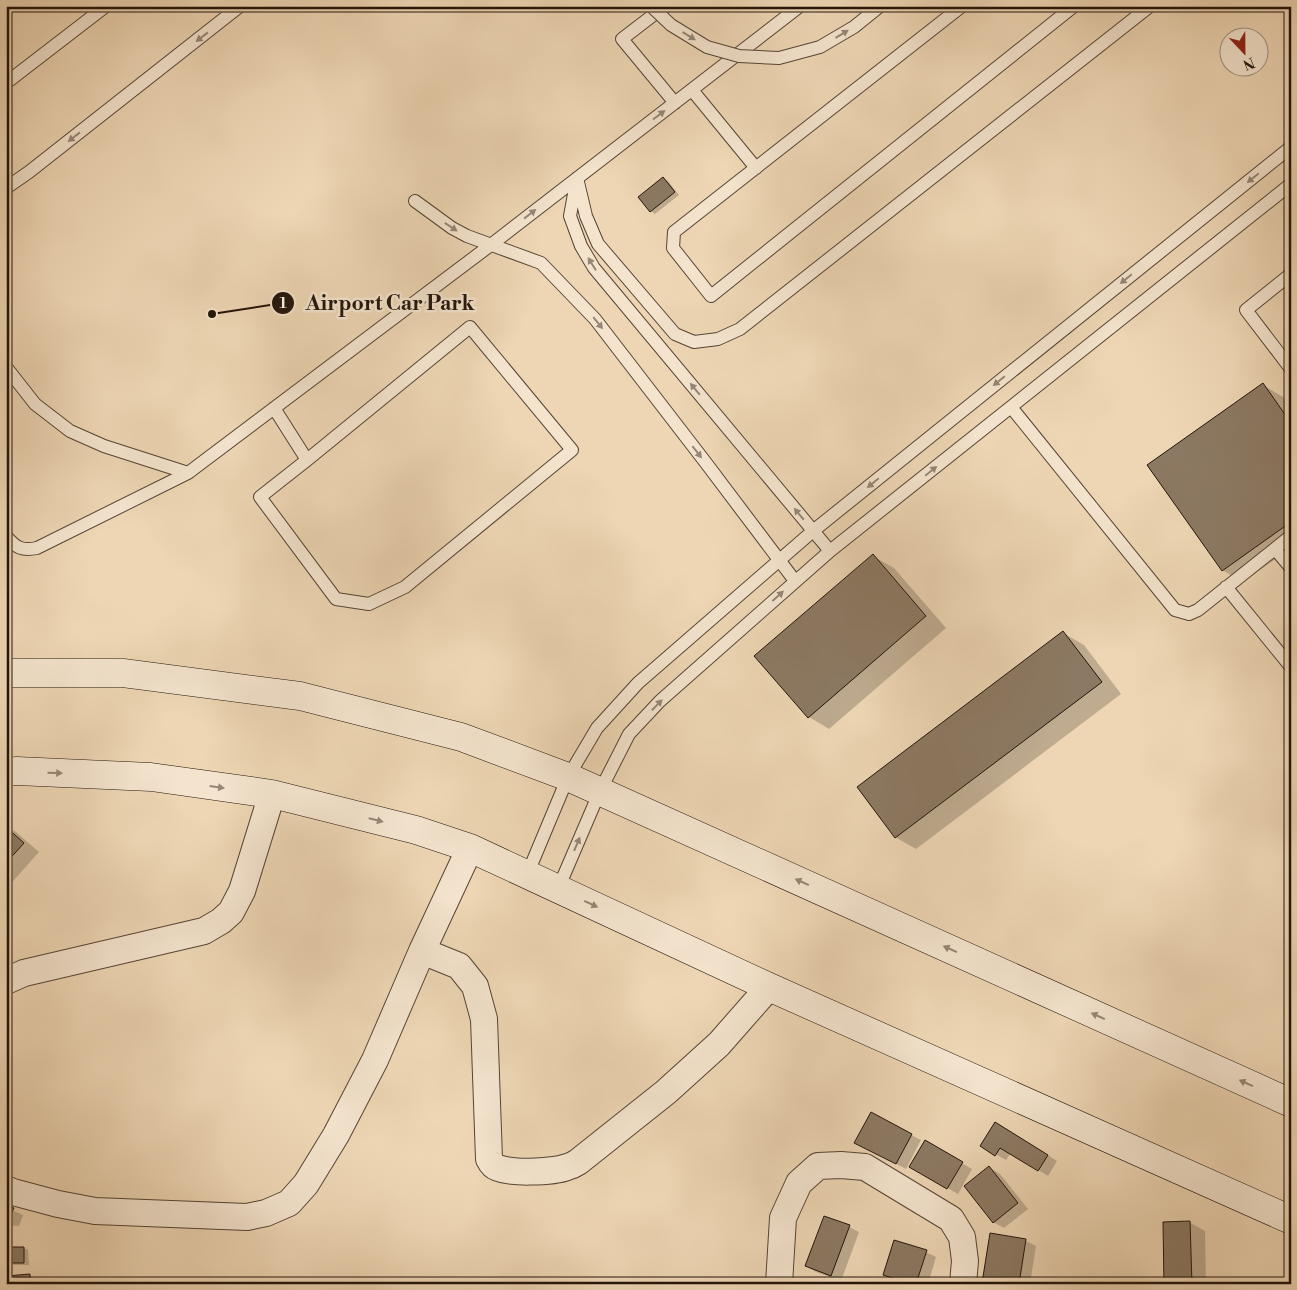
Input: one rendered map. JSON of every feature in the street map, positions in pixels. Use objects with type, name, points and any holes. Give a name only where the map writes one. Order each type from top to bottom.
[{"type":"main road","points":[[6,673],[123,673],[300,696],[461,737],[600,791],[1291,1103]]},
{"type":"main road","points":[[6,772],[151,777],[272,794],[416,830],[470,848],[769,987],[1291,1220]]},
{"type":"street","points":[[6,981],[24,973],[204,931],[221,921],[231,912],[242,891],[272,794]]},
{"type":"street","points":[[6,1189],[58,1204],[95,1211],[248,1216],[266,1213],[289,1203],[306,1184],[336,1135],[375,1060],[422,950],[470,848]]},
{"type":"street","points":[[422,950],[459,966],[475,986],[484,1019],[489,1158],[492,1165],[500,1170],[518,1172],[549,1171],[567,1168],[578,1162],[666,1092],[719,1044],[769,987]]},
{"type":"street","points":[[779,1284],[783,1218],[799,1183],[818,1166],[841,1164],[865,1167],[951,1219],[962,1237],[965,1261],[963,1284]]},
{"type":"lane","points":[[6,83],[106,6]]},
{"type":"lane","points":[[6,188],[240,6]]},
{"type":"lane","points":[[651,6],[671,25],[707,47],[739,56],[779,58],[820,47],[854,27],[880,6]]},
{"type":"lane","points":[[665,6],[622,39],[675,103]]},
{"type":"lane","points":[[6,536],[12,543],[25,550],[37,548],[188,473],[492,244],[800,6]]},
{"type":"lane","points":[[962,6],[674,232],[673,248],[711,296],[1074,6]]},
{"type":"lane","points":[[577,178],[586,216],[598,244],[675,334],[694,342],[718,339],[740,329],[1150,6]]},
{"type":"lane","points":[[692,90],[756,168]]},
{"type":"lane","points":[[527,875],[568,777],[597,728],[638,683],[813,531],[1291,147]]},
{"type":"lane","points":[[577,178],[570,216],[581,246],[594,268],[830,551]]},
{"type":"lane","points":[[558,889],[600,791],[629,734],[660,701],[830,551],[1291,184]]},
{"type":"lane","points":[[416,200],[452,228],[467,236],[541,263],[595,319],[795,581]]},
{"type":"lane","points":[[1291,274],[1246,310],[1291,369]]},
{"type":"lane","points":[[470,327],[572,450],[405,587],[369,604],[336,599],[260,497],[307,460],[470,327]]},
{"type":"lane","points":[[6,367],[35,404],[70,430],[104,446],[188,473]]},
{"type":"lane","points":[[1011,407],[1175,610],[1189,614],[1198,610],[1291,536]]},
{"type":"lane","points":[[274,408],[307,460]]},
{"type":"lane","points":[[1274,549],[1291,568]]},
{"type":"lane","points":[[1226,587],[1291,667]]},
{"type":"building","points":[[663,177],[675,192],[650,212],[638,197]]},
{"type":"building","points":[[1263,383],[1291,423],[1291,522],[1222,571],[1147,465]]},
{"type":"building","points":[[873,554],[926,616],[808,718],[754,656]]},
{"type":"building","points":[[1063,631],[1102,682],[895,838],[857,787]]},
{"type":"building","points":[[6,827],[24,843],[6,863]]},
{"type":"building","points":[[871,1112],[912,1134],[896,1164],[854,1143]]},
{"type":"building","points":[[995,1122],[1048,1155],[1038,1171],[1000,1148],[995,1156],[980,1146]]},
{"type":"building","points":[[925,1140],[963,1162],[947,1189],[909,1167]]},
{"type":"building","points":[[989,1166],[1018,1203],[993,1223],[964,1186]]},
{"type":"building","points":[[6,1205],[14,1208],[8,1220],[6,1220]]},
{"type":"building","points":[[824,1216],[850,1225],[831,1276],[805,1266]]},
{"type":"building","points":[[1190,1221],[1192,1284],[1164,1284],[1163,1222]]},
{"type":"building","points":[[990,1233],[1026,1239],[1019,1284],[982,1283]]},
{"type":"building","points":[[894,1240],[927,1250],[916,1284],[883,1275]]},
{"type":"building","points":[[6,1247],[24,1247],[24,1263],[6,1263]]},
{"type":"building","points":[[30,1274],[30,1284],[6,1284],[6,1276]]},
{"type":"place","name":"Airport Car Park","points":[[212,314]]}]
